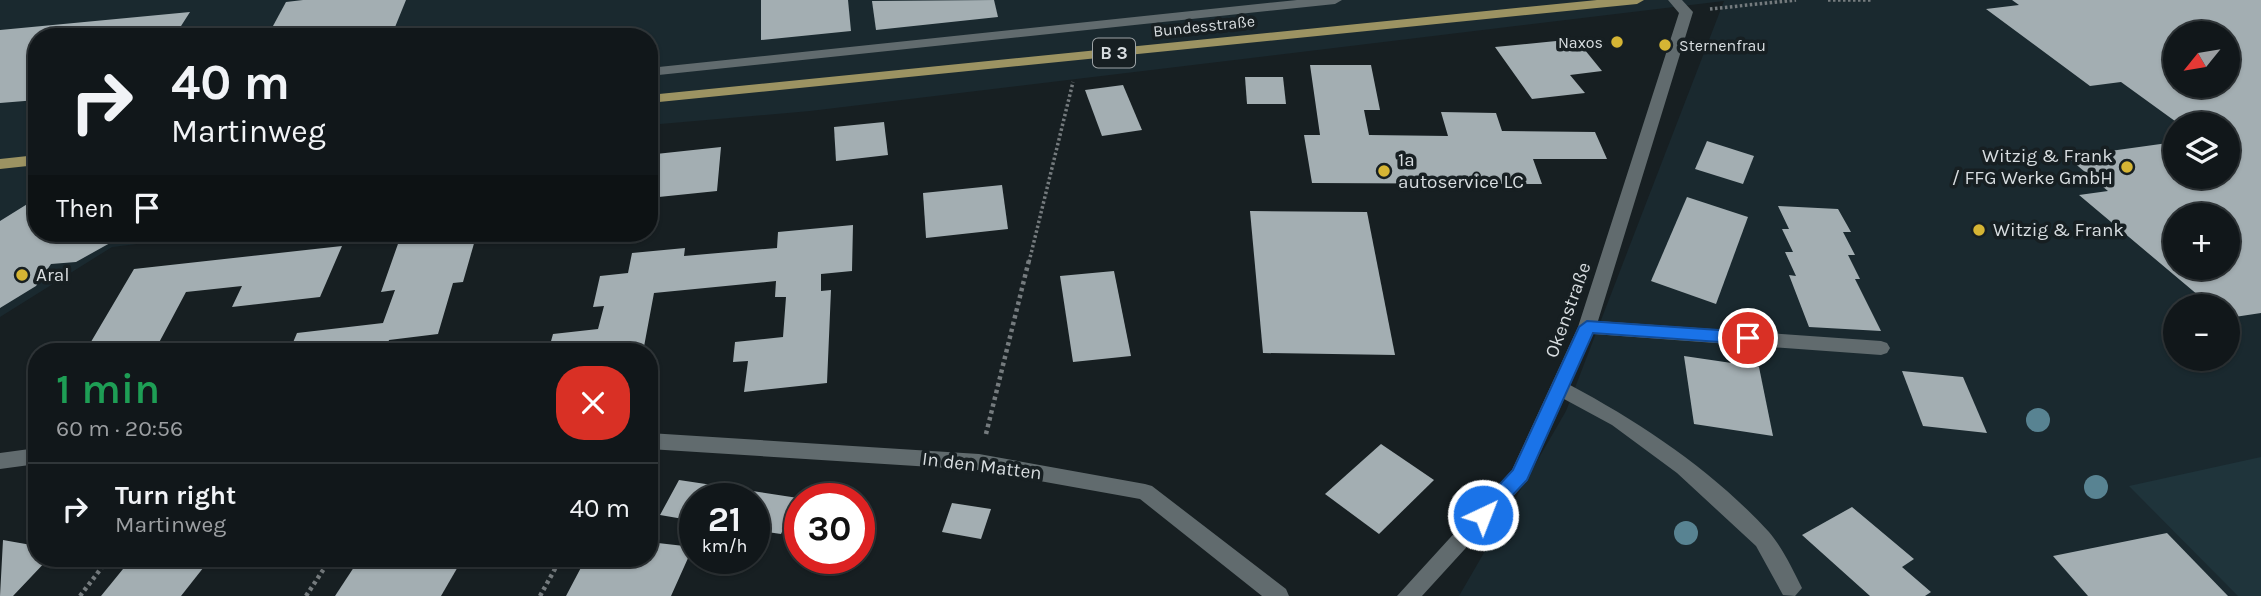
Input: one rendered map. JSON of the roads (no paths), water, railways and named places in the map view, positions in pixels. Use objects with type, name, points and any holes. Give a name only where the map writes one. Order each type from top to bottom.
[{"type":"main road","name":"Bundesstraße","points":[[658,98],[1637,0]]},
{"type":"main road","points":[[0,164],[28,161]]},
{"type":"street","points":[[658,71],[1335,0]]},
{"type":"street","name":"Okenstraße","points":[[1408,596],[1520,475],[1587,327],[1681,6]]},
{"type":"street","points":[[1587,327],[1881,348]]},
{"type":"street","points":[[1560,388],[1619,420],[1684,467],[1763,540],[1791,588]]},
{"type":"street","name":"In den Matten","points":[[658,442],[979,462],[1145,492],[1278,596]]},
{"type":"street","points":[[0,461],[28,457]]},
{"type":"place","name":"Naxos","points":[[1617,42]]},
{"type":"place","name":"Sternenfrau","points":[[1665,45]]},
{"type":"place","name":"Witzig & Frank / FFG Werke GmbH","points":[[2127,167]]},
{"type":"place","name":"1a autoservice LC","points":[[1384,171]]},
{"type":"place","name":"Witzig & Frank","points":[[1979,230]]},
{"type":"place","name":"Aral","points":[[22,275]]}]
